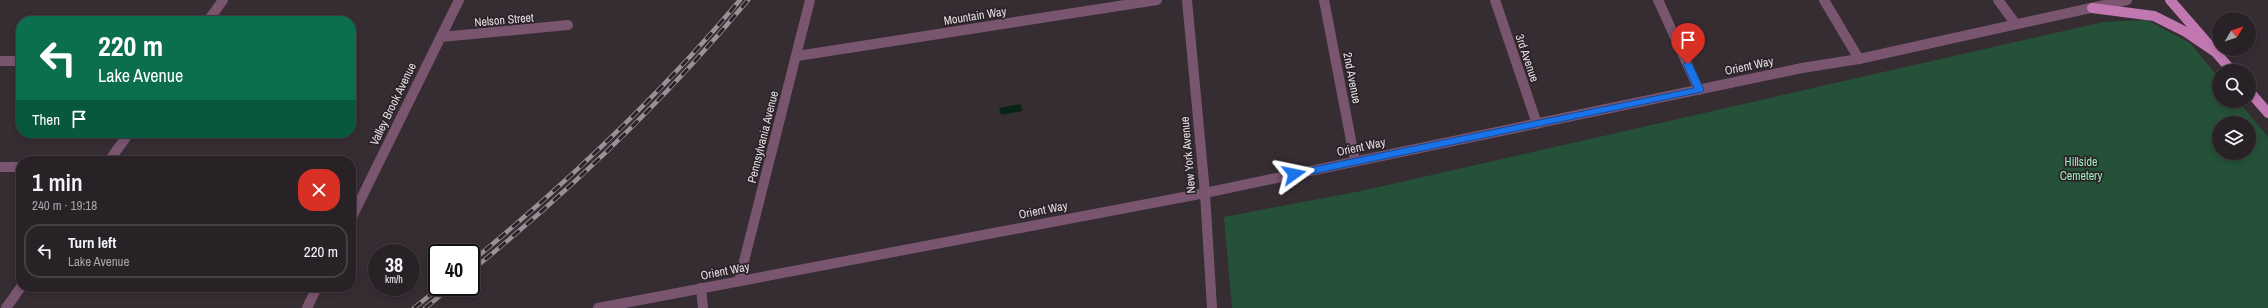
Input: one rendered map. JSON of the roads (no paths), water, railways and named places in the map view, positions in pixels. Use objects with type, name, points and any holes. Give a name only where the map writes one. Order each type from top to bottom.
[{"type":"main road","points":[[2170,0],[2212,49]]},
{"type":"main road","points":[[2092,8],[2154,16],[2186,32],[2212,50]]},
{"type":"main road","points":[[2218,56],[2226,64]]},
{"type":"main road","points":[[2256,99],[2268,113]]},
{"type":"street","points":[[212,16],[223,0]]},
{"type":"street","name":"Valley Brook Avenue","points":[[356,208],[459,0]]},
{"type":"street","name":"Pennsylvania Avenue","points":[[739,281],[810,0]]},
{"type":"street","name":"Mountain Way","points":[[797,56],[1157,0]]},
{"type":"street","name":"New York Avenue","points":[[1187,0],[1205,193],[1212,308]]},
{"type":"street","name":"2nd Avenue","points":[[1324,0],[1355,161]]},
{"type":"street","name":"3rd Avenue","points":[[1495,0],[1537,124]]},
{"type":"street","points":[[1658,0],[1699,90]]},
{"type":"street","points":[[1824,0],[1859,59]]},
{"type":"street","points":[[1998,0],[2015,23]]},
{"type":"street","name":"Orient Way","points":[[598,308],[1205,193],[1699,90],[1859,59],[2015,23],[2128,0]]},
{"type":"street","name":"Nelson Street","points":[[441,37],[568,26]]},
{"type":"street","points":[[0,61],[16,61]]},
{"type":"street","points":[[113,156],[125,138]]},
{"type":"street","points":[[0,167],[16,167]]},
{"type":"street","points":[[701,288],[703,308]]},
{"type":"street","points":[[6,308],[17,292]]},
{"type":"street","points":[[307,308],[315,292]]},
{"type":"railway","points":[[480,254],[543,201],[612,137],[709,36],[740,0]]},
{"type":"railway","points":[[480,263],[581,176],[651,108],[748,0]]},
{"type":"railway","points":[[414,308],[429,296]]},
{"type":"railway","points":[[425,308],[440,296]]},
{"type":"park label","name":"Hillside Cemetery","points":[[2081,169]]}]
